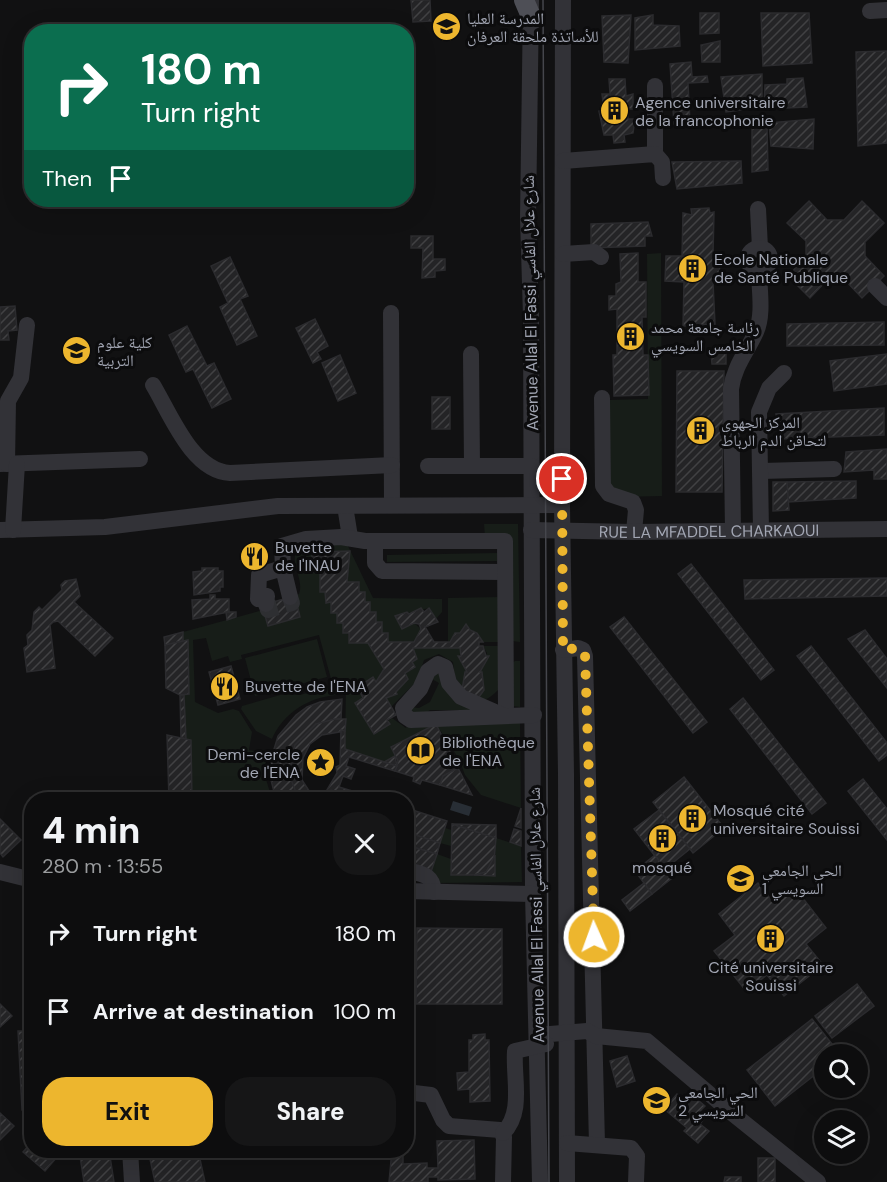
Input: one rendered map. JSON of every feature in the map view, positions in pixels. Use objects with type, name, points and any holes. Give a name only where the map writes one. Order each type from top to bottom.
[{"type":"street","name":"Avenue Allal El Fassi شارع علال الفاسي","points":[[563,0],[562,531],[567,1182]]},
{"type":"street","name":"Avenue Allal El Fassi شارع علال الفاسي","points":[[528,5],[534,715],[533,894],[540,1182]]},
{"type":"street","points":[[655,86],[655,154],[662,162],[663,178]]},
{"type":"street","points":[[563,161],[655,154]]},
{"type":"street","points":[[733,531],[731,389],[733,371],[756,333],[759,320],[759,270],[766,267],[770,260],[768,252],[760,248],[758,209]]},
{"type":"street","points":[[563,254],[594,252],[601,257]]},
{"type":"street","points":[[875,286],[887,298]]},
{"type":"street","points":[[391,313],[392,505]]},
{"type":"street","points":[[27,325],[21,378],[8,401],[6,530],[105,527],[269,507],[562,505]]},
{"type":"street","points":[[471,354],[472,466]]},
{"type":"street","points":[[761,531],[759,412],[769,388],[784,373]]},
{"type":"street","points":[[153,385],[196,457],[215,471],[230,473],[392,465]]},
{"type":"street","points":[[602,398],[603,486],[609,494],[633,502],[636,510],[634,532]]},
{"type":"street","points":[[8,464],[140,459]]},
{"type":"street","points":[[428,466],[532,466]]},
{"type":"street","points":[[760,471],[834,469]]},
{"type":"street","points":[[345,506],[350,537]]},
{"type":"street","name":"RUE LA MFADDEL CHARKAOUI","points":[[531,530],[634,532],[887,529]]},
{"type":"street","points":[[290,597],[280,551],[286,543],[306,539],[350,537],[375,541],[505,541],[504,715]]},
{"type":"street","points":[[375,541],[375,563],[382,571],[505,572]]},
{"type":"street","points":[[266,604],[267,596],[258,599],[259,575],[283,568]]},
{"type":"street","points":[[563,650],[578,648],[585,654],[597,1144]]},
{"type":"street","points":[[505,650],[533,652]]},
{"type":"street","points":[[504,715],[461,697],[449,683],[445,667],[438,664],[428,671],[420,689],[403,708],[405,716],[411,720],[534,715]]},
{"type":"street","points":[[0,872],[24,878]]},
{"type":"street","points":[[414,872],[429,876],[434,892]]},
{"type":"street","points":[[414,891],[533,894]]},
{"type":"street","points":[[502,1182],[503,1133],[512,1123],[515,1112],[515,1051],[538,1040],[565,1038],[587,1041],[596,1036],[647,1041],[818,1182]]},
{"type":"street","points":[[414,1093],[431,1095],[443,1120],[449,1126],[494,1128],[503,1133]]},
{"type":"street","points":[[567,1143],[627,1146],[635,1152],[638,1161],[636,1182]]},
{"type":"street","points":[[130,1158],[132,1182]]},
{"type":"shaded area","points":[[661,253],[662,496],[619,497],[611,490],[609,400],[648,399],[647,254]]},
{"type":"shaded area","points":[[484,524],[518,524],[520,642],[512,641],[507,537],[485,537]]},
{"type":"shaded area","points":[[347,544],[373,598],[442,599],[442,612],[436,619],[429,608],[395,616],[402,629],[414,623],[421,629],[414,642],[388,642],[388,633],[382,633],[382,623],[376,622],[376,613],[370,612],[370,602],[365,602],[359,592],[359,582],[347,582],[350,552],[320,572],[320,592],[325,592],[326,602],[331,602],[343,622],[349,643],[368,643],[384,669],[376,682],[373,678],[367,688],[360,693],[363,698],[355,703],[373,733],[392,718],[406,728],[409,722],[520,721],[521,808],[481,795],[465,775],[459,759],[436,724],[391,747],[395,756],[384,762],[345,749],[346,684],[343,681],[338,683],[337,695],[307,703],[290,714],[272,739],[256,731],[241,709],[242,706],[298,690],[300,695],[333,686],[319,635],[241,655],[242,659],[230,662],[228,656],[212,661],[206,638],[193,640],[195,702],[218,713],[233,709],[239,711],[252,732],[249,750],[267,754],[265,776],[270,792],[192,792],[191,740],[186,739],[184,695],[189,694],[188,640],[183,641],[183,632],[263,610],[300,617],[295,596],[299,594],[300,582],[295,557],[300,546]]},
{"type":"shaded area","points":[[497,553],[497,561],[387,562],[387,555]]},
{"type":"shaded area","points":[[500,597],[501,642],[483,642],[474,631],[470,630],[448,642],[448,598]]},
{"type":"shaded area","points":[[317,639],[327,677],[255,696],[245,658]]},
{"type":"shaded area","points":[[483,646],[501,646],[498,690],[491,697],[475,701],[455,678],[453,662],[439,654],[424,660],[417,681],[391,707],[386,698],[397,694],[396,692],[408,679],[405,673],[415,667],[412,662],[413,648],[460,648],[462,651],[458,657],[467,672],[465,672],[465,685],[484,690],[482,672],[480,672],[487,653]]},
{"type":"shaded area","points":[[520,661],[520,707],[512,706],[512,663]]},
{"type":"shaded area","points":[[435,670],[477,710],[430,710],[423,715],[407,710],[409,707],[419,708],[430,702],[439,683],[430,678]]},
{"type":"shaded area","points":[[453,801],[472,807],[469,816],[450,810]]},
{"type":"shaded area","points":[[445,828],[452,830],[451,846],[440,843]]},
{"type":"shaded area","points":[[496,838],[521,846],[522,882],[437,883],[431,874],[437,854],[451,859],[451,875],[494,876]]},
{"type":"building","points":[[411,0],[430,0],[431,21],[413,22]]},
{"type":"building","points":[[700,13],[719,13],[719,33],[700,34]]},
{"type":"building","points":[[761,13],[809,13],[812,63],[763,66]]},
{"type":"building","points":[[631,15],[628,63],[604,62],[602,16]]},
{"type":"building","points":[[653,15],[653,25],[679,26],[680,46],[635,50],[635,18]]},
{"type":"building","points":[[720,41],[720,62],[702,62],[701,45]]},
{"type":"building","points":[[887,51],[887,143],[858,146],[856,52]]},
{"type":"building","points":[[691,62],[692,77],[707,76],[708,82],[688,83],[690,123],[674,124],[670,64]]},
{"type":"building","points":[[762,74],[762,107],[726,112],[721,77]]},
{"type":"building","points":[[803,78],[807,107],[764,109],[765,85],[787,84],[787,79]]},
{"type":"building","name":"Agence universitaire de la francophonie","points":[[609,79],[625,79],[626,96],[633,94],[633,109],[627,109],[628,119],[635,119],[633,133],[624,135],[625,142],[614,143],[613,135],[604,135],[599,111],[604,110],[602,94],[610,94]]},
{"type":"building","points":[[814,119],[813,149],[771,146],[769,123]]},
{"type":"building","points":[[752,127],[767,127],[768,170],[752,172]]},
{"type":"building","points":[[741,161],[742,183],[677,189],[672,162]]},
{"type":"building","points":[[809,201],[827,220],[844,220],[862,201],[884,223],[865,242],[865,256],[884,276],[862,298],[843,278],[828,279],[810,298],[788,276],[806,257],[806,241],[787,223]]},
{"type":"building","name":"Ecole Nationale de Santé Publique","points":[[709,208],[710,213],[714,212],[713,255],[719,257],[720,279],[713,282],[715,324],[683,326],[684,282],[665,281],[666,256],[682,256],[683,213],[692,215],[691,209]]},
{"type":"building","points":[[648,222],[652,236],[645,236],[645,246],[591,248],[591,224]]},
{"type":"building","points":[[411,236],[433,236],[433,259],[445,259],[445,270],[435,271],[435,277],[422,278],[423,248],[411,248]]},
{"type":"building","name":"رئاسة جامعة محمد الخامس السويسي","points":[[638,253],[638,282],[646,282],[646,317],[642,317],[643,355],[648,355],[649,395],[614,396],[613,355],[617,355],[617,309],[609,310],[609,296],[616,296],[616,284],[621,282],[620,254]]},
{"type":"building","points":[[230,257],[248,296],[240,299],[257,336],[237,345],[220,307],[228,303],[211,266]]},
{"type":"building","points":[[15,306],[17,330],[8,331],[9,340],[0,340],[0,307]]},
{"type":"building","points":[[315,319],[328,346],[317,352],[321,359],[313,363],[296,328]]},
{"type":"building","points":[[884,322],[884,345],[787,346],[787,324]]},
{"type":"building","points":[[187,326],[207,366],[214,363],[231,399],[212,408],[193,369],[186,372],[169,335]]},
{"type":"building","points":[[711,352],[726,353],[726,364],[712,364]]},
{"type":"building","points":[[887,354],[887,384],[834,391],[830,361]]},
{"type":"building","points":[[340,355],[356,393],[338,401],[322,363]]},
{"type":"building","name":"المركز الجهوي لتحاقن الدم الرباط","points":[[677,371],[724,371],[722,492],[676,492]]},
{"type":"building","points":[[432,397],[450,397],[450,429],[432,429]]},
{"type":"building","points":[[884,408],[884,435],[779,439],[776,414]]},
{"type":"building","points":[[887,449],[887,479],[874,479],[874,470],[844,472],[846,452]]},
{"type":"building","points":[[856,481],[856,498],[788,502],[787,482]]},
{"type":"building","points":[[773,482],[787,482],[789,510],[773,511]]},
{"type":"building","points":[[350,551],[347,582],[359,582],[359,592],[365,592],[365,602],[370,602],[370,612],[376,612],[376,622],[382,622],[382,633],[388,633],[388,642],[414,642],[421,629],[419,624],[414,623],[402,629],[395,616],[407,612],[409,614],[421,608],[424,612],[429,608],[438,622],[425,627],[434,642],[450,642],[455,633],[460,633],[466,624],[470,630],[477,633],[483,642],[479,642],[479,646],[483,646],[486,656],[489,656],[480,672],[482,672],[484,690],[479,697],[462,690],[465,672],[467,672],[458,656],[461,656],[460,648],[413,648],[417,659],[412,662],[415,667],[405,673],[408,679],[396,692],[397,694],[386,698],[396,715],[387,720],[390,724],[374,734],[355,703],[363,698],[360,692],[367,688],[364,683],[373,677],[376,682],[384,669],[368,643],[349,643],[349,633],[343,633],[343,623],[337,623],[337,613],[331,613],[331,602],[326,603],[325,592],[320,592],[320,572],[312,572],[312,552]]},
{"type":"building","points":[[691,564],[774,670],[761,680],[678,574]]},
{"type":"building","points":[[202,568],[218,568],[218,571],[223,571],[223,587],[220,587],[220,591],[194,595],[193,572],[202,571]]},
{"type":"building","points":[[887,578],[887,596],[745,599],[744,580]]},
{"type":"building","points":[[76,579],[80,596],[74,602],[113,638],[95,656],[58,621],[53,622],[50,625],[55,668],[27,672],[24,648],[28,645],[27,635],[32,630],[34,612],[39,607],[42,610],[62,590],[61,585],[65,581]]},
{"type":"building","points":[[210,595],[215,595],[215,599],[229,599],[229,612],[193,619],[192,600],[210,599]]},
{"type":"building","points":[[295,596],[300,617],[268,626],[262,605]]},
{"type":"building","points":[[226,612],[236,612],[236,617],[227,620]]},
{"type":"building","points":[[624,617],[707,722],[693,733],[610,627]]},
{"type":"building","points":[[865,630],[887,659],[887,688],[848,639]]},
{"type":"building","points":[[183,632],[183,641],[165,645],[164,637]]},
{"type":"building","points":[[188,640],[189,694],[180,695],[166,688],[165,645]]},
{"type":"building","points":[[811,646],[887,743],[887,755],[879,761],[797,656]]},
{"type":"building","points":[[231,666],[240,699],[218,705],[209,672]]},
{"type":"building","points":[[180,695],[184,695],[186,739],[181,738]]},
{"type":"building","points":[[743,698],[826,803],[812,814],[730,709]]},
{"type":"building","points":[[342,699],[341,719],[316,724],[295,745],[289,774],[296,792],[274,792],[270,776],[270,762],[278,736],[296,715],[320,702]]},
{"type":"building","points":[[335,719],[346,719],[345,731],[322,735],[310,744],[303,758],[302,780],[310,792],[296,792],[289,774],[295,745],[316,724]]},
{"type":"building","name":"Bibliothèque de l'ENA","points":[[436,724],[458,768],[443,776],[440,785],[422,780],[420,784],[413,781],[414,777],[395,771],[398,761],[391,747]]},
{"type":"building","points":[[341,730],[345,731],[345,749],[397,766],[395,771],[349,757],[346,766],[355,769],[351,779],[343,776],[339,787],[356,792],[331,790],[326,792],[337,773],[336,767],[340,765]]},
{"type":"building","points":[[167,735],[191,740],[192,792],[169,792]]},
{"type":"building","points":[[395,756],[397,766],[384,762]]},
{"type":"building","points":[[458,768],[472,795],[440,785],[443,776]]},
{"type":"building","name":"Mosqué cité universitaire Souissi","points":[[684,777],[724,828],[693,853],[653,802]]},
{"type":"building","points":[[863,779],[887,809],[887,840],[848,791]]},
{"type":"building","points":[[521,808],[521,828],[515,826]]},
{"type":"building","name":"mosqué","points":[[659,810],[690,849],[665,869],[634,829]]},
{"type":"building","points":[[414,811],[447,821],[440,843],[414,835]]},
{"type":"building","points":[[0,819],[21,840],[3,857],[0,853]]},
{"type":"building","points":[[452,824],[496,838],[494,861],[486,872],[474,875],[451,875]]},
{"type":"building","points":[[452,824],[496,825],[496,838]]},
{"type":"building","points":[[514,829],[521,831],[521,846],[510,842]]},
{"type":"building","points":[[414,835],[440,843],[437,854],[414,847]]},
{"type":"building","points":[[414,847],[437,854],[431,872],[414,867]]},
{"type":"building","points":[[495,855],[495,876],[474,875],[486,872]]},
{"type":"building","name":"mosqué","points":[[655,855],[672,878],[652,894],[635,871]]},
{"type":"building","name":"mosqué","points":[[644,883],[652,894],[630,911],[622,900]]},
{"type":"building","name":"Cité universitaire Souissi","points":[[758,883],[775,904],[795,888],[826,928],[806,944],[823,965],[784,996],[767,975],[746,991],[714,951],[735,935],[719,914]]},
{"type":"building","points":[[417,928],[502,929],[502,1004],[416,1004]]},
{"type":"building","points":[[857,984],[874,1006],[832,1038],[815,1016]]},
{"type":"building","points":[[0,1004],[12,1016],[0,1027]]},
{"type":"building","points":[[812,1019],[832,1044],[814,1044],[814,1076],[775,1106],[747,1070]]},
{"type":"building","points":[[18,1031],[24,1031],[24,1110],[22,1110]]},
{"type":"building","points":[[485,1034],[485,1040],[489,1040],[490,1101],[470,1102],[470,1089],[458,1090],[457,1073],[469,1072],[469,1040],[473,1040],[473,1035]]},
{"type":"building","points":[[627,1056],[635,1081],[617,1087],[610,1061]]},
{"type":"building","points":[[677,1094],[687,1102],[693,1096],[705,1106],[699,1112],[705,1117],[700,1124],[709,1131],[698,1143],[684,1131],[687,1128],[664,1109]]},
{"type":"building","points":[[0,1113],[14,1126],[0,1140]]},
{"type":"building","points":[[474,1140],[475,1179],[438,1180],[438,1177],[428,1177],[428,1182],[389,1182],[391,1158],[403,1158],[403,1164],[427,1163],[427,1168],[438,1168],[437,1141]]},
{"type":"building","points":[[30,1158],[56,1158],[45,1171]]},
{"type":"building","points":[[80,1158],[110,1158],[114,1182],[84,1182]]},
{"type":"building","points":[[150,1158],[200,1158],[205,1182],[155,1182]]},
{"type":"building","points":[[758,1158],[775,1158],[775,1182],[758,1182]]},
{"type":"building","points":[[725,1177],[741,1177],[741,1182],[724,1182]]},
{"type":"tunnel","points":[[266,604],[268,610],[292,603],[290,597]]},
{"type":"tram line","points":[[543,0],[549,1182]]},
{"type":"place","name":"المدرسة العليا للأساتذة ملحقة العرفان","points":[[446,27]]},
{"type":"place","name":"Agence universitaire de la francophonie","points":[[614,111]]},
{"type":"place","name":"Ecole Nationale de Santé Publique","points":[[693,268]]},
{"type":"place","name":"رئاسة جامعة محمد الخامس السويسي","points":[[630,336]]},
{"type":"place","name":"كلية علوم التربية","points":[[76,351]]},
{"type":"place","name":"المركز الجهوي لتحاقن الدم الرباط","points":[[700,431]]},
{"type":"place","name":"Buvette de l'INAU","points":[[254,556]]},
{"type":"place","name":"Buvette de l'ENA","points":[[224,686]]},
{"type":"place","name":"Bibliothèque de l'ENA","points":[[421,751]]},
{"type":"place","name":"Demi-cercle de l'ENA","points":[[321,763]]},
{"type":"place","name":"Mosqué cité universitaire Souissi","points":[[692,819]]},
{"type":"place","name":"mosqué","points":[[662,839]]},
{"type":"place","name":"الحي الجامعي السويسي 1","points":[[741,879]]},
{"type":"place","name":"Cité universitaire Souissi","points":[[771,939]]},
{"type":"place","name":"الحي الجامعي السويسي 2","points":[[657,1101]]},
{"type":"route","points":[[562,479],[563,650],[578,648],[585,654],[594,937]]}]
